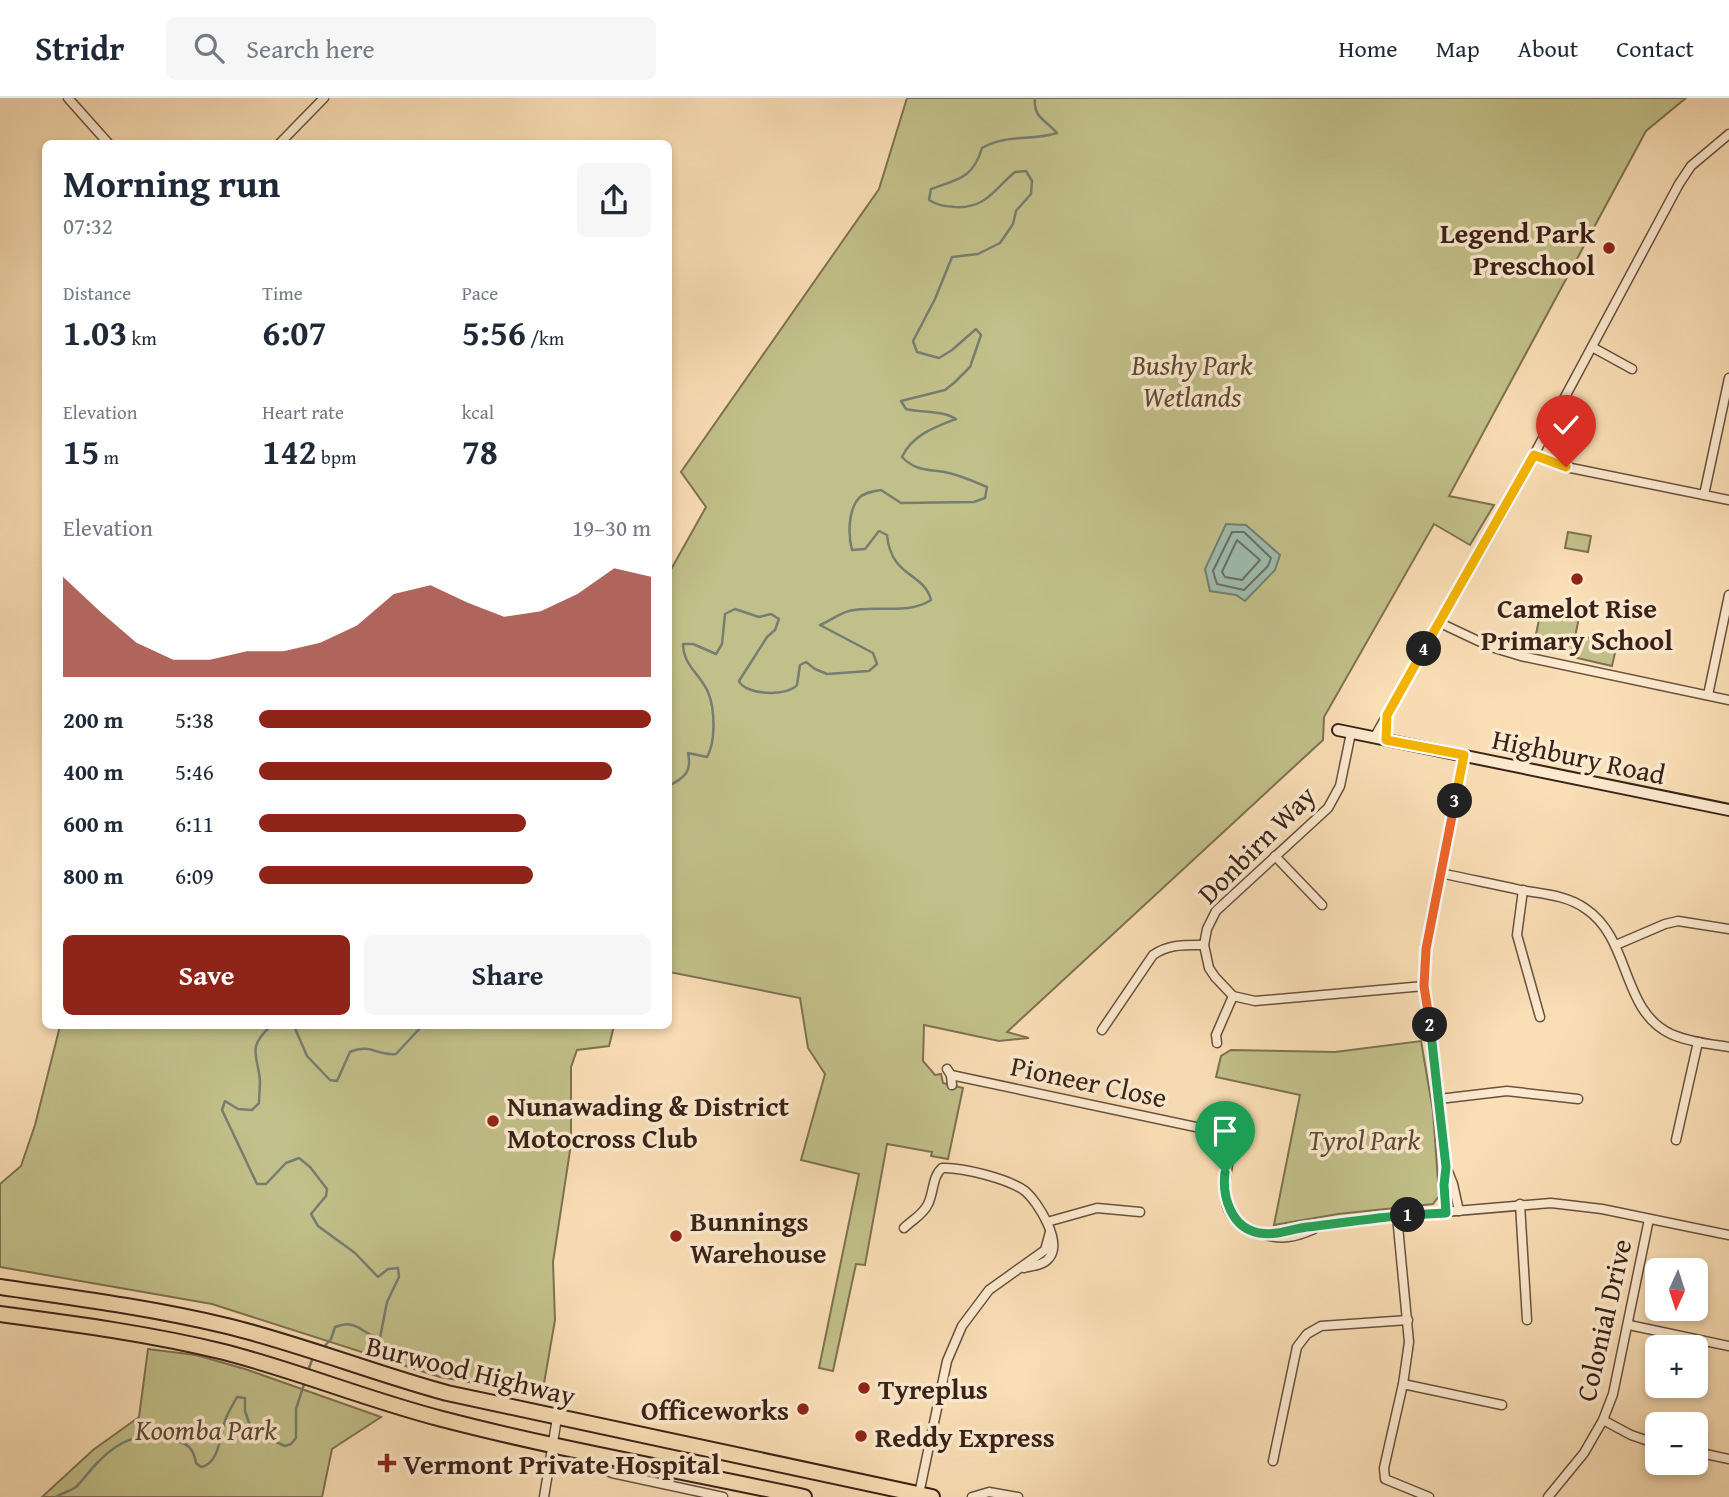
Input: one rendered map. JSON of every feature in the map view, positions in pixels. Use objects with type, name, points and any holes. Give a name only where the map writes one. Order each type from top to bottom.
[{"type":"highway","name":"Burwood Highway","points":[[0,1287],[163,1312],[239,1329],[447,1393],[926,1495]]},
{"type":"highway","name":"Burwood Highway","points":[[0,1314],[140,1334],[225,1353],[442,1419],[804,1497]]},
{"type":"main road","name":"Highbury Road","points":[[1338,730],[1729,810]]},
{"type":"street","points":[[68,98],[105,140]]},
{"type":"street","points":[[283,140],[324,98]]},
{"type":"street","points":[[1380,739],[1387,715],[1534,455],[1679,184],[1691,166],[1729,134]]},
{"type":"street","points":[[1592,347],[1632,369]]},
{"type":"street","points":[[1704,495],[1729,378]]},
{"type":"street","points":[[1534,455],[1566,467],[1729,500]]},
{"type":"street","points":[[1708,695],[1728,600]]},
{"type":"street","points":[[1438,622],[1491,647],[1521,656],[1729,700]]},
{"type":"street","name":"Donbirn Way","points":[[1233,996],[1209,968],[1204,945],[1207,929],[1216,911],[1328,808],[1335,798],[1351,733]]},
{"type":"street","points":[[1446,1213],[1446,1167],[1424,986],[1426,949],[1464,755]]},
{"type":"street","points":[[1275,856],[1322,905]]},
{"type":"street","points":[[1441,873],[1571,900],[1604,923],[1616,945],[1639,1004],[1662,1029],[1698,1042],[1729,1047]]},
{"type":"street","points":[[1523,890],[1517,935],[1540,1017]]},
{"type":"street","points":[[1616,945],[1678,921],[1729,929]]},
{"type":"street","points":[[1102,1030],[1153,955],[1162,948],[1174,945],[1204,945]]},
{"type":"street","points":[[1217,1043],[1216,1034],[1233,996],[1255,1001],[1424,986]]},
{"type":"street","points":[[1676,1140],[1698,1042]]},
{"type":"street","name":"Pioneer Close","points":[[950,1076],[1224,1133],[1230,1138],[1231,1145],[1224,1183],[1226,1200],[1237,1220],[1259,1233],[1286,1238],[1298,1236],[1319,1226],[1397,1216]]},
{"type":"street","points":[[1439,1098],[1507,1091],[1578,1099]]},
{"type":"street","points":[[1446,1167],[1459,1211]]},
{"type":"street","points":[[904,1228],[910,1216],[919,1216],[928,1204],[936,1174],[942,1168],[948,1168],[995,1178],[1017,1186],[1032,1199],[1047,1222],[1053,1249],[1050,1258],[1015,1270],[989,1290],[976,1304],[952,1346],[947,1361],[926,1495]]},
{"type":"street","points":[[1520,1205],[1527,1320]]},
{"type":"street","points":[[1429,1497],[1385,1479],[1384,1468],[1407,1360],[1408,1320],[1397,1216],[1520,1205],[1574,1205],[1729,1235]]},
{"type":"street","points":[[1047,1222],[1097,1208],[1140,1212]]},
{"type":"street","name":"Colonial Drive","points":[[1551,1496],[1584,1453],[1614,1394],[1649,1219]]},
{"type":"street","points":[[1273,1461],[1297,1347],[1307,1334],[1321,1326],[1408,1320]]},
{"type":"street","points":[[1629,1325],[1729,1346]]},
{"type":"street","points":[[1403,1384],[1502,1405]]},
{"type":"street","points":[[544,1497],[557,1418]]},
{"type":"street","points":[[1603,1420],[1645,1440]]},
{"type":"street","name":"Burwood Highway","points":[[596,1454],[600,1465],[606,1471],[723,1497]]},
{"type":"street","points":[[1708,1455],[1729,1459]]},
{"type":"street","points":[[972,1497],[989,1492],[1018,1497]]},
{"type":"green space","name":"Bushy Park Wetlands","points":[[907,98],[1686,98],[1646,131],[1449,496],[1494,505],[1470,545],[1434,524],[1324,717],[1323,740],[1007,1032],[1029,1038],[999,1041],[924,1025],[923,1061],[935,1075],[941,1074],[943,1083],[963,1088],[948,1159],[931,1156],[932,1152],[887,1144],[865,1265],[856,1264],[833,1371],[819,1368],[859,1174],[801,1160],[825,1074],[808,1048],[800,998],[672,973],[672,568],[706,507],[681,472],[879,189]]},
{"type":"green space","points":[[1568,532],[1591,536],[1588,552],[1565,548]]},
{"type":"green space","points":[[1542,605],[1580,613],[1572,651],[1534,644]]},
{"type":"green space","points":[[1578,635],[1617,644],[1612,666],[1573,657]]},
{"type":"green space","points":[[59,1029],[613,1029],[609,1046],[577,1050],[571,1067],[571,1144],[553,1262],[555,1320],[542,1395],[440,1377],[212,1304],[0,1267],[0,1184],[21,1166],[35,1125]]},
{"type":"green space","name":"Tyrol Park","points":[[1421,1041],[1433,1111],[1439,1196],[1433,1204],[1338,1214],[1274,1225],[1300,1095],[1216,1077],[1221,1056],[1231,1050],[1335,1052]]},
{"type":"green space","name":"Koomba Park","points":[[148,1349],[196,1355],[245,1369],[381,1417],[332,1449],[322,1497],[42,1497],[93,1450],[139,1417]]},
{"type":"water","points":[[1226,524],[1246,525],[1280,555],[1275,570],[1245,601],[1236,595],[1210,591],[1205,569]]},
{"type":"waterway","points":[[672,784],[686,773],[689,765],[688,753],[707,757],[713,734],[713,716],[708,692],[689,664],[683,644],[693,644],[716,654],[722,644],[725,614],[735,609],[759,617],[771,614],[779,619],[775,630],[767,637],[739,681],[743,686],[766,693],[792,689],[797,685],[800,665],[806,662],[827,674],[869,671],[877,664],[873,653],[820,625],[849,611],[901,609],[931,600],[922,584],[895,559],[887,535],[879,531],[865,549],[852,550],[850,530],[855,503],[867,493],[881,490],[901,503],[974,502],[985,498],[987,487],[954,474],[918,468],[902,457],[918,437],[956,419],[938,413],[906,409],[901,401],[945,390],[970,367],[981,335],[976,329],[939,358],[917,352],[913,341],[935,299],[952,257],[978,254],[1000,243],[1013,224],[1016,211],[1031,194],[1032,181],[1026,171],[1015,172],[989,197],[966,207],[939,205],[929,200],[931,189],[950,183],[969,172],[982,148],[1009,139],[1057,133],[1038,114],[1035,98]]},
{"type":"waterway","points":[[268,1029],[258,1040],[255,1052],[260,1081],[259,1103],[252,1110],[238,1109],[225,1101],[222,1110],[257,1184],[266,1184],[286,1163],[299,1158],[310,1167],[327,1189],[326,1196],[311,1214],[318,1226],[355,1253],[378,1277],[388,1269],[398,1268],[399,1277],[387,1302],[380,1338],[354,1325],[343,1325],[335,1327],[331,1339],[323,1348]]},
{"type":"waterway","points":[[295,1029],[307,1056],[330,1080],[337,1081],[350,1052],[369,1049],[396,1054],[419,1029]]},
{"type":"waterway","points":[[308,1371],[313,1357]]},
{"type":"waterway","points":[[56,1497],[76,1487],[114,1448],[142,1436],[162,1436],[182,1442],[191,1449],[196,1463],[201,1467],[207,1465],[216,1454],[226,1418],[237,1397],[245,1398],[245,1411],[252,1431],[285,1446],[291,1444],[296,1438],[296,1409],[305,1381]]},
{"type":"place","name":"Legend Park Preschool","points":[[1609,248]]},
{"type":"place","name":"Camelot Rise Primary School","points":[[1577,579]]},
{"type":"place","name":"Nunawading & District Motocross Club","points":[[493,1121]]},
{"type":"place","name":"Bunnings Warehouse","points":[[676,1236]]},
{"type":"place","name":"Tyreplus","points":[[864,1388]]},
{"type":"place","name":"Officeworks","points":[[803,1409]]},
{"type":"place","name":"Reddy Express","points":[[861,1436]]},
{"type":"place","name":"Vermont Private Hospital","points":[[387,1463]]},
{"type":"route","points":[[1225,1173],[1224,1193],[1231,1213],[1237,1220],[1259,1233],[1280,1233],[1304,1227],[1446,1213],[1446,1167],[1424,986],[1426,949],[1464,755],[1386,740],[1387,715],[1534,455],[1566,467]]}]
